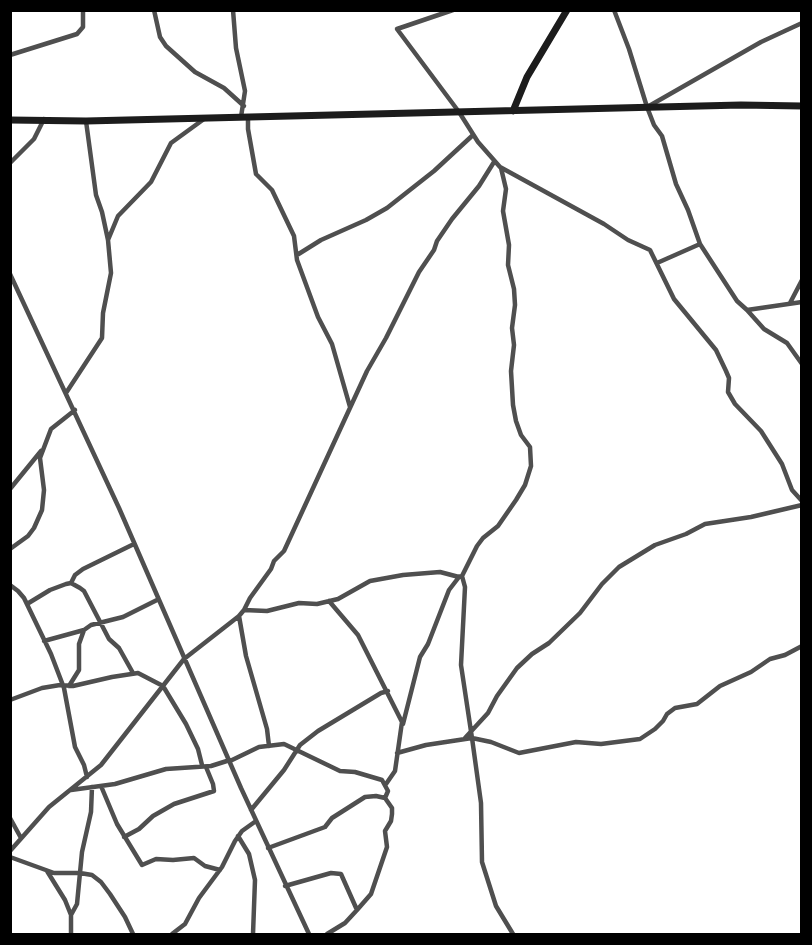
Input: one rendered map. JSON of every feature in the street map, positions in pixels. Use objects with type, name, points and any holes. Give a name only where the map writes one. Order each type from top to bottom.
[{"type":"street","points":[[154,10],[160,36],[166,46],[195,72],[225,88],[244,106]]},
{"type":"street","points":[[233,10],[237,57],[245,91],[245,117],[256,174],[272,190],[289,223],[294,236],[297,260],[316,311],[332,344],[350,407]]},
{"type":"street","points":[[398,753],[472,735],[488,713],[496,696],[517,668],[549,643],[580,613],[602,584],[619,567],[655,545],[686,534],[705,524],[751,517],[801,503],[792,490],[782,464],[761,431],[735,404],[728,392],[729,378],[713,346],[674,299],[650,250],[494,162],[397,28],[453,10]]},
{"type":"street","points":[[513,111],[527,76],[567,10]]},
{"type":"street","points":[[614,10],[647,107],[654,125],[662,136],[676,184],[700,244],[737,301],[764,330],[787,343],[801,364]]},
{"type":"street","points":[[10,55],[77,33],[83,27],[84,11]]},
{"type":"street","points":[[647,107],[761,42],[801,23]]},
{"type":"street","points":[[10,120],[86,121],[647,107],[801,106]]},
{"type":"street","points":[[108,240],[118,216],[151,182],[155,170],[171,143],[202,122],[205,117]]},
{"type":"street","points":[[10,163],[41,130],[44,119]]},
{"type":"street","points":[[66,393],[102,338],[103,313],[111,273],[108,240],[96,195],[86,121]]},
{"type":"street","points":[[297,255],[321,240],[387,208],[434,171],[473,135]]},
{"type":"street","points":[[10,852],[49,807],[101,765],[184,659],[244,610],[274,561],[284,551],[350,407],[419,272],[452,219],[479,186],[494,162]]},
{"type":"street","points":[[386,784],[395,771],[403,724],[420,657],[428,644],[449,590],[461,577],[477,546],[498,526],[516,500],[525,485],[531,466],[530,447],[521,435],[513,405],[511,371],[515,304],[508,265],[509,245],[503,211],[506,189],[501,168]]},
{"type":"street","points":[[657,263],[700,244]]},
{"type":"street","points":[[10,274],[75,410],[251,810],[309,934]]},
{"type":"street","points":[[789,303],[801,280]]},
{"type":"street","points":[[747,310],[801,302]]},
{"type":"street","points":[[10,549],[28,536],[42,510],[44,490],[40,458],[51,429],[75,410]]},
{"type":"street","points":[[10,489],[43,450]]},
{"type":"street","points":[[27,604],[50,590],[71,583],[75,575],[83,569],[134,544]]},
{"type":"street","points":[[244,610],[267,611],[299,603],[318,604],[375,580],[433,572],[449,573],[461,577],[465,587],[461,665],[481,803],[482,860],[496,906],[513,934]]},
{"type":"street","points":[[71,583],[84,591],[109,639],[119,648],[133,673]]},
{"type":"street","points":[[10,585],[18,591],[27,604],[51,654],[65,694],[75,747],[87,777]]},
{"type":"street","points":[[44,641],[123,616],[158,600]]},
{"type":"street","points":[[329,601],[358,634],[403,724]]},
{"type":"street","points":[[239,616],[246,656],[267,729],[269,746]]},
{"type":"street","points":[[65,694],[79,670],[79,644],[84,630]]},
{"type":"street","points":[[472,735],[519,753],[576,742],[601,744],[640,739],[655,729],[675,708],[697,704],[720,686],[751,672],[770,658],[785,655],[801,646]]},
{"type":"street","points":[[10,699],[36,690],[62,685],[70,686],[133,673],[146,676],[164,686],[198,748],[214,791],[174,804],[124,837]]},
{"type":"street","points":[[251,810],[284,770],[297,750],[318,731],[386,689]]},
{"type":"street","points":[[71,790],[115,784],[166,769],[204,766],[230,760],[259,747],[284,744],[340,771],[376,778],[386,784],[388,791],[385,798]]},
{"type":"street","points":[[101,786],[124,837],[142,865],[156,860],[194,858],[205,866],[220,870]]},
{"type":"street","points":[[71,915],[76,904],[82,852],[91,812],[92,787]]},
{"type":"street","points":[[268,848],[325,827],[332,818],[365,797],[385,798],[392,808],[391,821],[385,831],[387,847],[371,894],[345,923],[327,934]]},
{"type":"street","points":[[10,818],[20,839]]},
{"type":"street","points":[[172,934],[183,927],[199,898],[220,870],[238,836],[256,821]]},
{"type":"street","points":[[238,836],[249,854],[255,879],[253,934]]},
{"type":"street","points":[[10,843],[20,839]]},
{"type":"street","points":[[10,857],[47,871],[92,875],[101,882],[125,917],[133,934]]},
{"type":"street","points":[[47,871],[68,905],[71,915],[71,934]]},
{"type":"street","points":[[285,886],[339,872],[357,910]]}]
